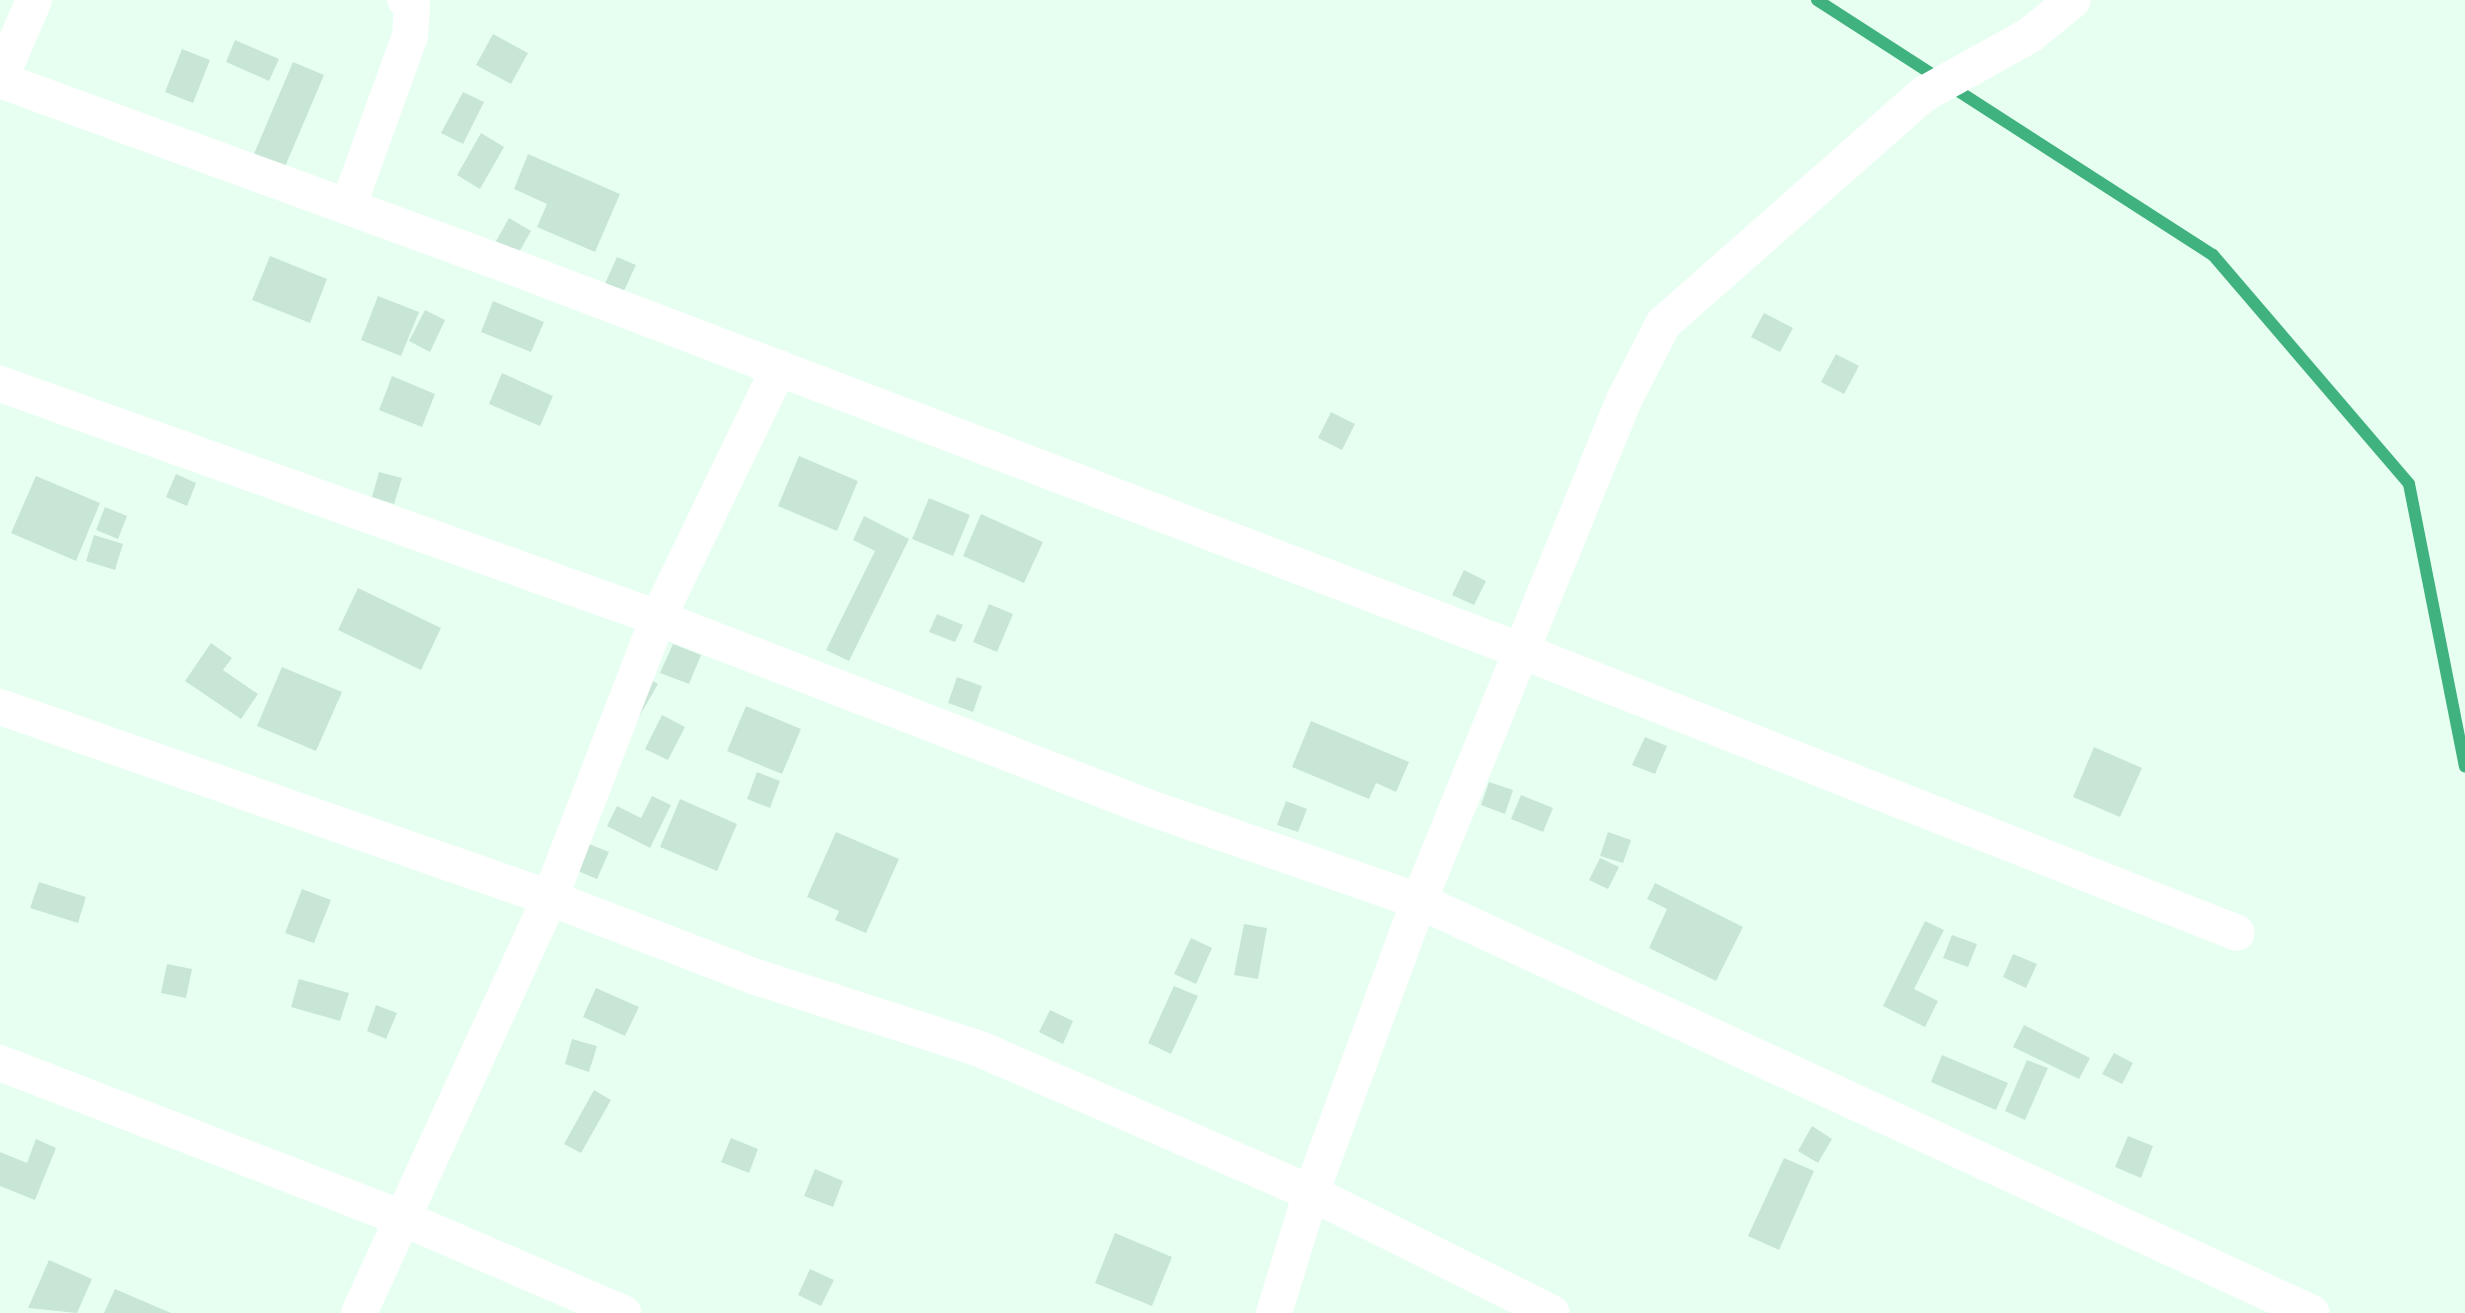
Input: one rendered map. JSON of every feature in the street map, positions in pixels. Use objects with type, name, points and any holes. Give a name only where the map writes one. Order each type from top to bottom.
[{"type":"street","points":[[34,0],[0,80],[779,368],[1524,652],[2237,933]]},
{"type":"street","points":[[348,207],[410,36],[412,6],[405,0]]},
{"type":"street","points":[[1274,1313],[1311,1193],[1419,901],[1524,652],[1624,400],[1663,324],[1924,94],[2030,35],[2073,0]]},
{"type":"street","points":[[359,1313],[550,898],[658,618],[779,368]]},
{"type":"street","points":[[0,384],[658,618],[1150,808],[1419,901],[2312,1313]]},
{"type":"street","points":[[0,707],[550,898],[756,977],[980,1049],[1311,1193],[1552,1313]]},
{"type":"street","points":[[0,1063],[402,1218],[623,1313]]},
{"type":"building","points":[[493,34],[528,53],[511,84],[476,65]]},
{"type":"building","points":[[235,40],[279,59],[269,81],[226,62]]},
{"type":"building","points":[[182,49],[210,60],[193,103],[165,92]]},
{"type":"building","points":[[293,62],[324,75],[284,169],[253,156]]},
{"type":"building","points":[[463,92],[484,102],[463,144],[441,133]]},
{"type":"building","points":[[481,133],[504,147],[480,189],[457,175]]},
{"type":"building","points":[[528,154],[620,194],[595,252],[537,227],[547,204],[514,189]]},
{"type":"building","points":[[509,218],[531,231],[518,254],[496,241]]},
{"type":"building","points":[[270,256],[327,279],[310,323],[252,300]]},
{"type":"building","points":[[617,257],[636,265],[622,295],[604,286]]},
{"type":"building","points":[[378,296],[419,312],[401,356],[361,340]]},
{"type":"building","points":[[493,301],[544,322],[531,352],[481,332]]},
{"type":"building","points":[[425,310],[445,320],[430,352],[409,341]]},
{"type":"building","points":[[1764,313],[1793,328],[1780,352],[1751,337]]},
{"type":"building","points":[[1836,354],[1859,366],[1844,394],[1821,382]]},
{"type":"building","points":[[502,373],[553,396],[540,426],[489,404]]},
{"type":"building","points":[[392,376],[435,394],[422,427],[379,410]]},
{"type":"building","points":[[1331,412],[1355,424],[1342,450],[1318,438]]},
{"type":"building","points":[[799,456],[858,481],[837,531],[778,506]]},
{"type":"building","points":[[379,472],[402,478],[394,504],[372,497]]},
{"type":"building","points":[[176,474],[196,483],[187,506],[166,497]]},
{"type":"building","points":[[36,476],[100,503],[76,561],[11,533]]},
{"type":"building","points":[[929,498],[970,515],[953,556],[912,539]]},
{"type":"building","points":[[105,507],[127,516],[118,539],[96,530]]},
{"type":"building","points":[[981,514],[1043,542],[1024,583],[963,556]]},
{"type":"building","points":[[864,516],[909,539],[849,661],[826,650],[875,551],[853,540]]},
{"type":"building","points":[[94,535],[123,544],[115,570],[86,561]]},
{"type":"building","points":[[1464,570],[1486,581],[1474,605],[1452,595]]},
{"type":"building","points":[[358,588],[441,628],[421,670],[338,630]]},
{"type":"building","points":[[989,604],[1013,614],[997,652],[973,642]]},
{"type":"building","points":[[937,614],[963,625],[955,642],[929,632]]},
{"type":"building","points":[[211,643],[232,658],[223,670],[258,694],[241,719],[185,681]]},
{"type":"building","points":[[673,644],[701,655],[689,684],[660,673]]},
{"type":"building","points":[[282,667],[342,692],[316,751],[257,726]]},
{"type":"building","points":[[642,675],[658,684],[639,717]]},
{"type":"building","points":[[957,677],[982,686],[973,712],[948,703]]},
{"type":"building","points":[[746,706],[801,729],[782,774],[727,751]]},
{"type":"building","points":[[662,715],[685,727],[668,760],[645,749]]},
{"type":"building","points":[[1311,721],[1409,762],[1396,792],[1376,783],[1369,799],[1292,767]]},
{"type":"building","points":[[1645,737],[1667,746],[1655,774],[1632,765]]},
{"type":"building","points":[[2094,747],[2142,768],[2120,817],[2073,797]]},
{"type":"building","points":[[757,772],[780,781],[770,808],[747,799]]},
{"type":"building","points":[[1489,782],[1513,790],[1505,814],[1481,805]]},
{"type":"building","points":[[1521,795],[1553,808],[1543,832],[1511,819]]},
{"type":"building","points":[[652,796],[671,805],[650,848],[607,826],[617,806],[641,818]]},
{"type":"building","points":[[680,799],[737,824],[717,871],[660,847]]},
{"type":"building","points":[[1286,801],[1307,809],[1298,832],[1277,825]]},
{"type":"building","points":[[836,832],[899,859],[866,933],[835,920],[839,911],[807,897]]},
{"type":"building","points":[[1608,832],[1631,840],[1623,863],[1600,856]]},
{"type":"building","points":[[587,843],[609,852],[597,879],[575,870]]},
{"type":"building","points":[[1600,858],[1619,867],[1608,889],[1589,880]]},
{"type":"building","points":[[39,882],[86,897],[78,923],[30,908]]},
{"type":"building","points":[[1655,883],[1743,927],[1716,981],[1649,948],[1667,909],[1647,899]]},
{"type":"building","points":[[302,889],[331,900],[314,943],[285,933]]},
{"type":"building","points":[[1925,921],[1944,930],[1914,989],[1938,1001],[1925,1027],[1883,1006]]},
{"type":"building","points":[[1244,924],[1267,928],[1258,979],[1234,975]]},
{"type":"building","points":[[1952,935],[1977,944],[1968,967],[1943,958]]},
{"type":"building","points":[[1191,938],[1212,948],[1196,984],[1174,974]]},
{"type":"building","points":[[2013,954],[2037,964],[2026,988],[2003,977]]},
{"type":"building","points":[[167,964],[192,969],[186,998],[161,993]]},
{"type":"building","points":[[299,979],[349,993],[340,1021],[291,1007]]},
{"type":"building","points":[[1174,986],[1198,996],[1171,1054],[1148,1043]]},
{"type":"building","points":[[596,988],[639,1007],[625,1036],[583,1017]]},
{"type":"building","points":[[376,1005],[397,1013],[386,1039],[367,1031]]},
{"type":"building","points":[[1050,1010],[1073,1021],[1063,1044],[1039,1032]]},
{"type":"building","points":[[2024,1025],[2090,1058],[2079,1079],[2013,1047]]},
{"type":"building","points":[[572,1039],[597,1046],[589,1072],[565,1064]]},
{"type":"building","points":[[2114,1053],[2133,1063],[2122,1084],[2102,1074]]},
{"type":"building","points":[[1942,1055],[2008,1083],[1996,1110],[1931,1082]]},
{"type":"building","points":[[2027,1060],[2048,1068],[2025,1120],[2005,1111]]},
{"type":"building","points":[[594,1090],[611,1100],[581,1153],[564,1144]]},
{"type":"building","points":[[1812,1126],[1832,1139],[1818,1163],[1798,1151]]},
{"type":"building","points":[[2128,1136],[2153,1146],[2141,1178],[2115,1167]]},
{"type":"building","points":[[731,1138],[758,1149],[749,1173],[721,1162]]},
{"type":"building","points":[[36,1139],[56,1148],[35,1200],[0,1186],[0,1152],[27,1163]]},
{"type":"building","points":[[1784,1158],[1814,1171],[1779,1250],[1748,1236]]},
{"type":"building","points":[[815,1169],[843,1181],[833,1207],[804,1196]]},
{"type":"building","points":[[1115,1233],[1172,1257],[1152,1306],[1095,1283]]},
{"type":"building","points":[[49,1260],[92,1279],[77,1313],[28,1308]]},
{"type":"building","points":[[810,1269],[834,1280],[821,1306],[798,1295]]},
{"type":"building","points":[[115,1289],[171,1313],[104,1313]]},
{"type":"waterway","points":[[1817,0],[2213,255],[2409,484],[2465,766]]}]
